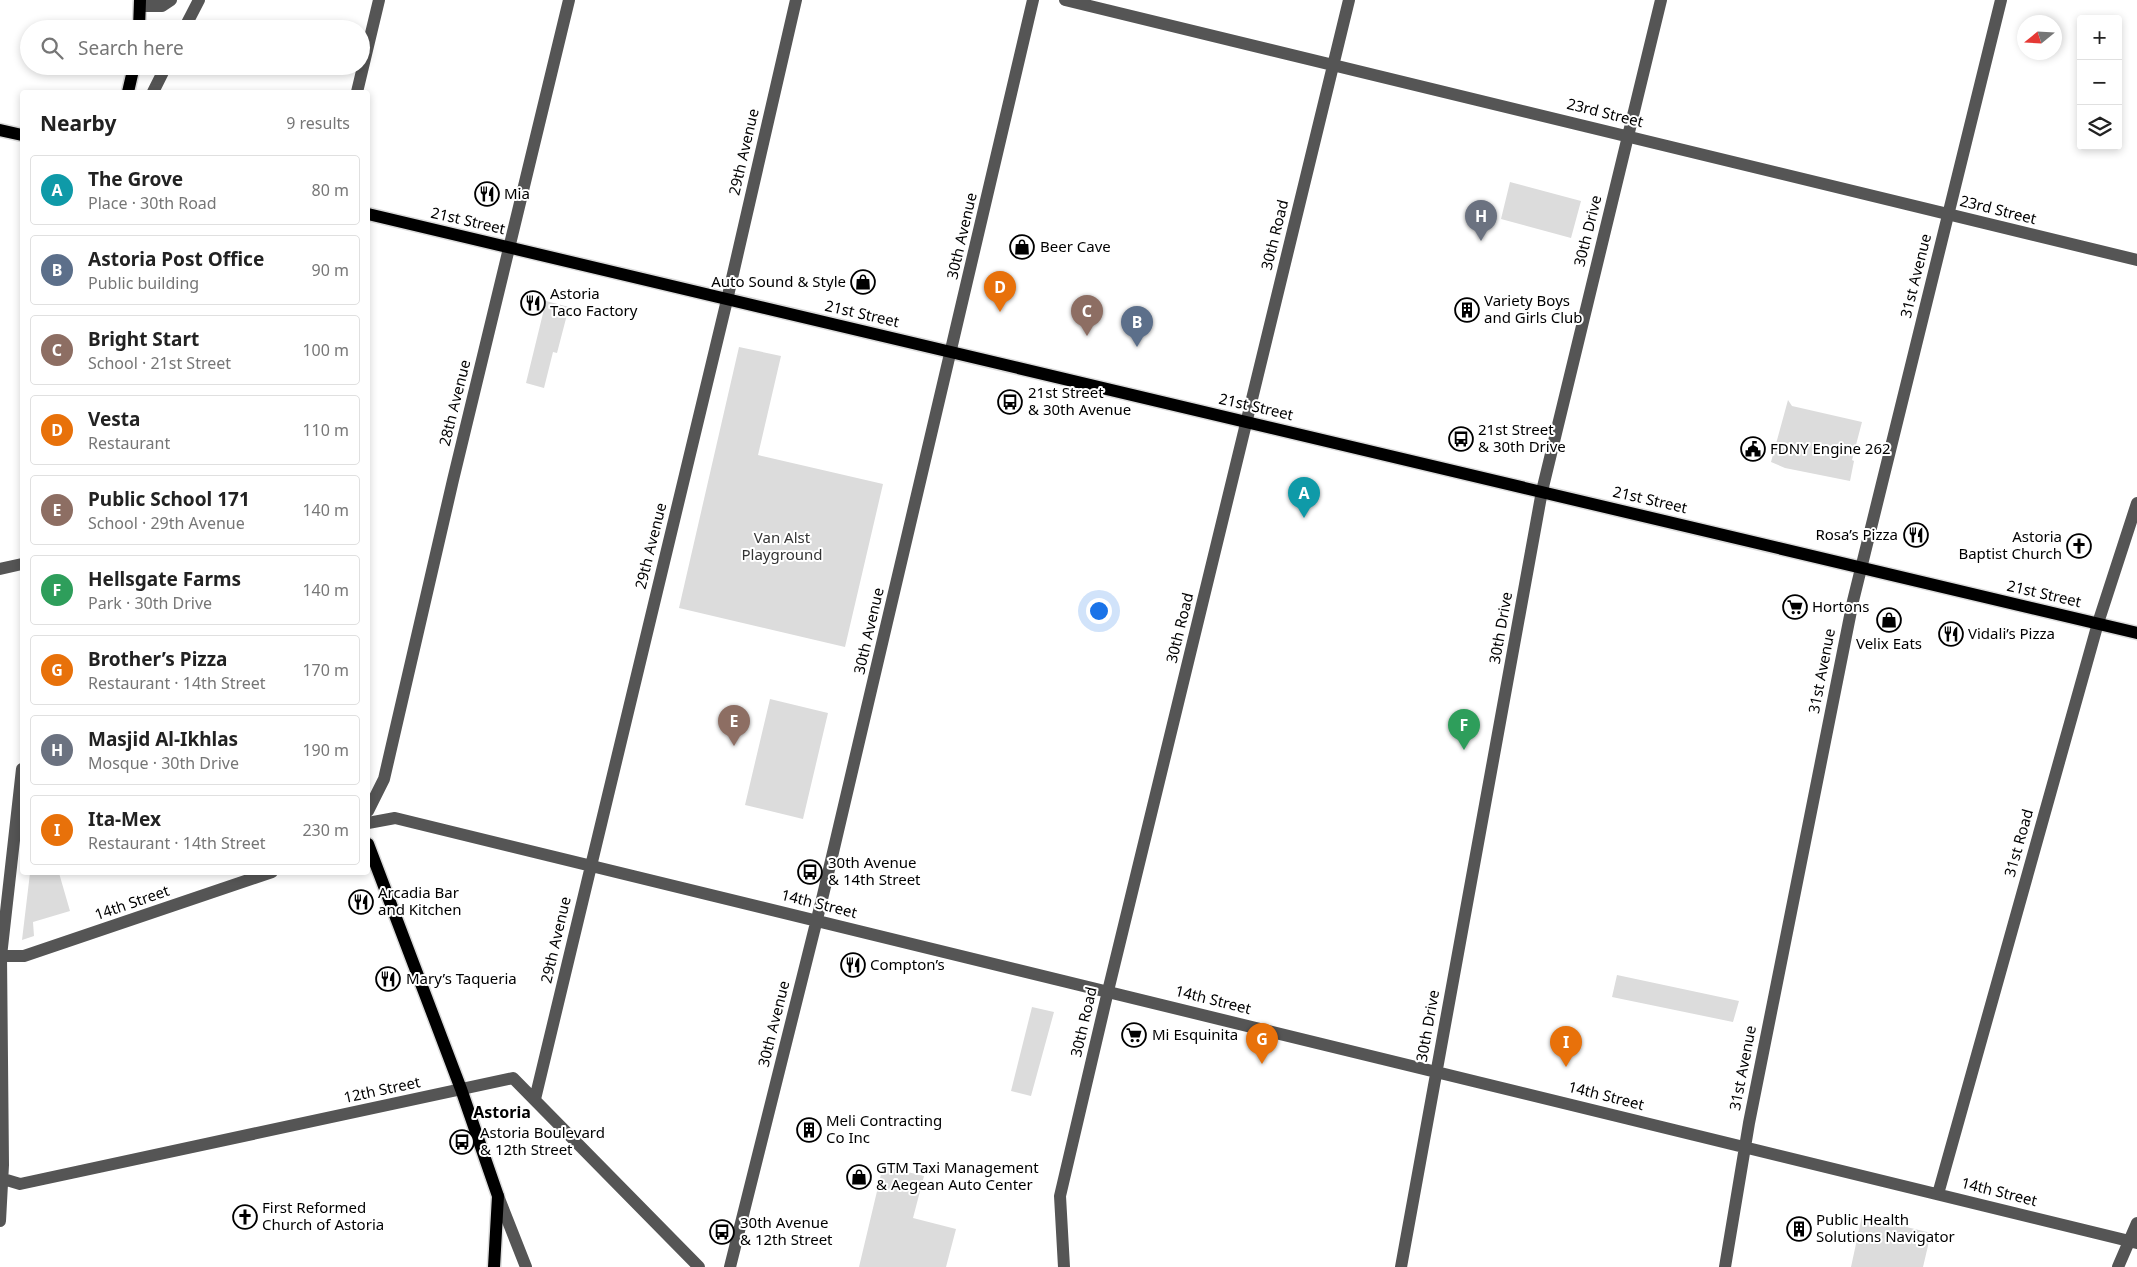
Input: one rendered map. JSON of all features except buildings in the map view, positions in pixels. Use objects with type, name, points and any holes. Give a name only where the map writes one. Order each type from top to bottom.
[{"type":"main road","points":[[139,20],[140,3]]},
{"type":"main road","points":[[128,90],[132,75]]},
{"type":"main road","points":[[0,130],[20,135]]},
{"type":"main road","name":"21st Street","points":[[370,214],[1542,491],[1860,569],[2137,633]]},
{"type":"main road","points":[[370,849],[462,1090],[498,1196],[494,1267]]},
{"type":"street","points":[[140,3],[162,6],[171,0]]},
{"type":"street","points":[[189,20],[199,0]]},
{"type":"street","points":[[370,38],[379,0]]},
{"type":"street","name":"28th Avenue","points":[[370,807],[384,779],[568,0]]},
{"type":"street","name":"29th Avenue","points":[[535,1099],[727,300],[796,0]]},
{"type":"street","name":"30th Avenue","points":[[730,1267],[817,920],[952,352],[1033,0]]},
{"type":"street","name":"23rd Street","points":[[1065,0],[2137,260]]},
{"type":"street","name":"30th Road","points":[[1064,1267],[1060,1196],[1349,0]]},
{"type":"street","name":"30th Drive","points":[[1401,1267],[1542,491],[1661,0]]},
{"type":"street","name":"31st Avenue","points":[[1725,1267],[1745,1147],[1860,569],[2001,0]]},
{"type":"street","points":[[154,90],[162,75]]},
{"type":"street","points":[[357,90],[361,75]]},
{"type":"street","name":"31st Road","points":[[1938,1194],[2098,623],[2137,503]]},
{"type":"street","points":[[0,569],[20,564]]},
{"type":"street","points":[[0,1221],[2,1179],[0,956],[20,787]]},
{"type":"street","name":"14th Street","points":[[370,823],[395,818],[2133,1242]]},
{"type":"street","name":"14th Street","points":[[0,956],[24,956],[263,875]]},
{"type":"street","name":"12th Street","points":[[2,1179],[20,1184],[513,1078],[699,1267]]},
{"type":"street","points":[[498,1196],[526,1267]]},
{"type":"street","points":[[2118,1267],[2133,1242],[2137,1223]]},
{"type":"green space","points":[[1510,182],[1581,201],[1571,238],[1501,219]]},
{"type":"green space","points":[[546,301],[569,307],[557,353],[553,352],[544,388],[526,383]]},
{"type":"green space","name":"Van Alst Playground","points":[[739,347],[781,356],[758,455],[883,484],[845,647],[679,608]]},
{"type":"green space","points":[[1788,400],[1792,406],[1862,422],[1852,460],[1854,461],[1850,481],[1785,468],[1771,462]]},
{"type":"green space","points":[[770,699],[828,713],[803,819],[745,805]]},
{"type":"green space","points":[[30,875],[60,875],[70,911],[33,922],[34,936],[22,940]]},
{"type":"green space","points":[[1617,975],[1739,1001],[1733,1022],[1612,997]]},
{"type":"green space","points":[[1032,1007],[1054,1012],[1031,1096],[1011,1091]]},
{"type":"green space","points":[[883,1166],[924,1176],[913,1218],[956,1229],[946,1267],[859,1267]]},
{"type":"green space","points":[[1862,1216],[1931,1233],[1923,1267],[1851,1267]]},
{"type":"place","name":"Mia","points":[[487,194]]},
{"type":"place","name":"Masjid Al-Ikhlas","points":[[1481,241]]},
{"type":"place","name":"Beer Cave","points":[[1022,247]]},
{"type":"place","name":"Auto Sound & Style","points":[[863,282]]},
{"type":"place","name":"Astoria Taco Factory","points":[[533,303]]},
{"type":"place","name":"Variety Boys and Girls Club","points":[[1467,310]]},
{"type":"place","name":"Vesta","points":[[1000,312]]},
{"type":"place","name":"Bright Start","points":[[1087,336]]},
{"type":"place","name":"Astoria Post Office","points":[[1137,347]]},
{"type":"place","name":"21st Street & 30th Avenue","points":[[1010,402]]},
{"type":"place","name":"21st Street & 30th Drive","points":[[1461,439]]},
{"type":"place","name":"FDNY Engine 262","points":[[1753,449]]},
{"type":"place","name":"The Grove","points":[[1304,518]]},
{"type":"place","name":"Rosa’s Pizza","points":[[1916,535]]},
{"type":"place","name":"Astoria Baptist Church","points":[[2079,546]]},
{"type":"place","name":"Hortons","points":[[1795,607]]},
{"type":"place","name":"Velix Eats","points":[[1889,620]]},
{"type":"place","name":"Vidali’s Pizza","points":[[1951,634]]},
{"type":"place","name":"Public School 171","points":[[734,746]]},
{"type":"place","name":"Hellsgate Farms","points":[[1464,750]]},
{"type":"place","name":"30th Avenue & 14th Street","points":[[810,872]]},
{"type":"place","name":"Arcadia Bar and Kitchen","points":[[361,902]]},
{"type":"place","name":"Compton’s","points":[[853,965]]},
{"type":"place","name":"Mary’s Taqueria","points":[[388,979]]},
{"type":"place","name":"Mi Esquinita","points":[[1134,1035]]},
{"type":"place","name":"Brother’s Pizza","points":[[1262,1064]]},
{"type":"place","name":"Ita-Mex","points":[[1566,1067]]},
{"type":"place","name":"Meli Contracting Co Inc","points":[[809,1130]]},
{"type":"place","name":"Astoria Boulevard & 12th Street","points":[[462,1142]]},
{"type":"place","name":"GTM Taxi Management & Aegean Auto Center","points":[[859,1177]]},
{"type":"place","name":"First Reformed Church of Astoria","points":[[245,1217]]},
{"type":"place","name":"Public Health Solutions Navigator","points":[[1799,1229]]},
{"type":"place","name":"30th Avenue & 12th Street","points":[[722,1232]]},
{"type":"district","name":"Astoria","points":[[502,1112]]}]
